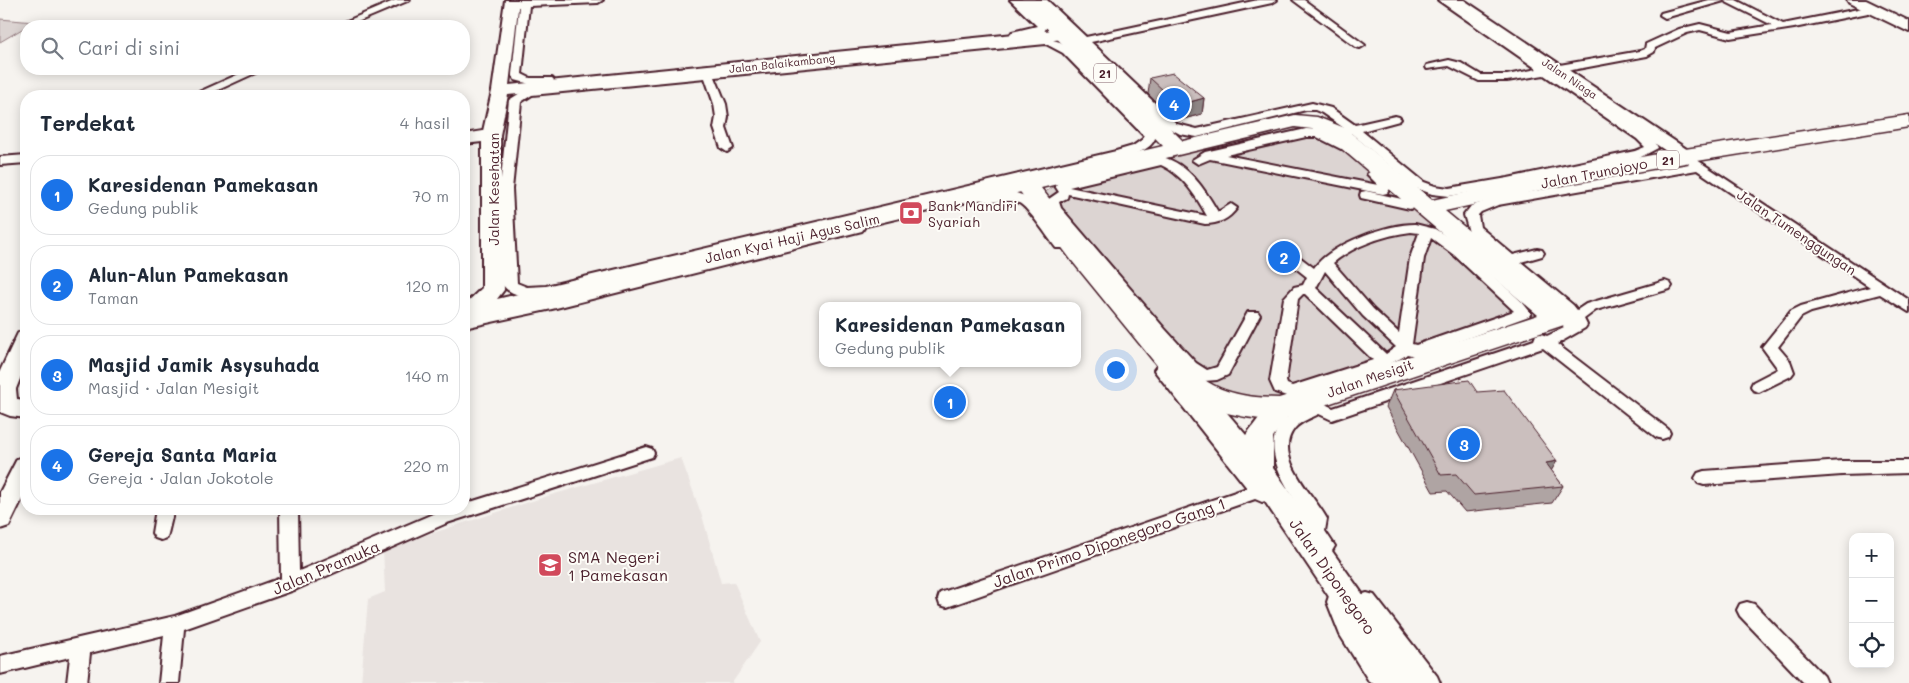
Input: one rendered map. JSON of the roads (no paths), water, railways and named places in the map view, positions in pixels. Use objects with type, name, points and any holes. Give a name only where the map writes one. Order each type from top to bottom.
[{"type":"highway","name":"21","points":[[1028,0],[1076,39],[1178,149]]},
{"type":"highway","name":"Jalan Kyai Haji Agus Salim","points":[[1027,185],[1295,121],[1317,123],[1344,131],[1421,215]]},
{"type":"highway","name":"Jalan Trunojoyo","points":[[1421,215],[1564,178],[1692,161],[1909,121]]},
{"type":"highway","name":"Jalan Mesigit","points":[[1027,185],[1109,291],[1184,379],[1208,395],[1237,405],[1261,409],[1280,408],[1465,347],[1558,329]]},
{"type":"highway","points":[[1421,215],[1504,262],[1558,329]]},
{"type":"main road","name":"Jalan Niaga","points":[[1454,0],[1553,70],[1692,161]]},
{"type":"main road","points":[[1854,0],[1909,27]]},
{"type":"main road","name":"Jalan Kesehatan","points":[[493,290],[491,135],[518,2]]},
{"type":"main road","name":"Jalan Balaikambang","points":[[500,91],[1076,39]]},
{"type":"main road","points":[[470,137],[491,135]]},
{"type":"main road","name":"Jalan Kyai Haji Agus Salim","points":[[470,314],[963,197],[1027,185]]},
{"type":"main road","points":[[470,311],[493,290],[504,297],[518,302]]},
{"type":"main road","points":[[18,409],[10,407],[5,403],[2,391],[20,351]]},
{"type":"main road","name":"Jalan Diponegoro","points":[[1184,379],[1308,542],[1406,683]]},
{"type":"main road","points":[[1263,482],[1258,441],[1260,434],[1280,408]]},
{"type":"main road","points":[[0,518],[20,478]]},
{"type":"street","points":[[355,20],[405,0]]},
{"type":"street","points":[[598,0],[518,2],[517,74],[519,78],[531,82],[863,50],[1040,30],[1042,26],[1015,0]]},
{"type":"street","points":[[1041,0],[1076,39],[1173,126],[1184,131],[1197,133],[1306,107],[1318,106],[1326,110],[1344,131],[1420,185],[1432,190],[1449,192],[1508,182],[1639,154],[1652,148],[1641,136],[1553,70],[1443,0]]},
{"type":"street","points":[[1076,39],[1253,0]]},
{"type":"street","points":[[1076,39],[1272,0]]},
{"type":"street","points":[[1298,0],[1360,45]]},
{"type":"street","points":[[1665,15],[1720,0]]},
{"type":"street","points":[[1728,0],[1782,27]]},
{"type":"street","points":[[1431,66],[1453,64],[1475,77],[1484,79],[1507,78],[1642,54],[1650,50],[1650,46],[1683,31],[1700,27],[1730,35],[1873,10]]},
{"type":"street","points":[[1046,41],[1067,50],[1150,134],[1149,140],[1144,145],[1119,154],[556,288],[529,293],[518,290],[510,285],[506,189],[515,100],[529,92],[540,90],[709,73],[1046,41]]},
{"type":"street","points":[[709,73],[720,104],[722,116],[720,128],[727,148]]},
{"type":"street","points":[[210,90],[245,75]]},
{"type":"street","points":[[1344,131],[1395,119]]},
{"type":"street","points":[[1306,132],[1319,133],[1344,146],[1386,186],[1383,190],[1203,158],[1306,132]]},
{"type":"street","points":[[0,161],[20,159]]},
{"type":"street","points":[[0,172],[20,160]]},
{"type":"street","points":[[1537,253],[1504,262],[1474,229],[1471,215],[1476,209],[1495,202],[1556,190],[1612,182],[1692,161]]},
{"type":"street","name":"Jalan Tumenggungan","points":[[1692,161],[1909,307]]},
{"type":"street","points":[[1216,220],[1202,195],[1181,173],[1162,162],[1066,183],[1061,186],[1063,189],[1205,220],[1216,220],[1231,208]]},
{"type":"street","points":[[1208,170],[1212,165],[1217,164],[1421,215],[1448,244],[1524,313],[1415,351],[1404,348],[1325,262]]},
{"type":"street","points":[[1062,195],[1052,201],[1054,208],[1160,332],[1192,367],[1204,376],[1217,375],[1223,371],[1254,315]]},
{"type":"street","points":[[470,314],[552,304],[981,198],[1013,196],[1026,201],[1263,482],[1342,612],[1347,629],[1381,683]]},
{"type":"street","points":[[1421,215],[1418,258],[1404,348],[1396,356],[1383,360],[1380,363],[1292,392],[1281,388],[1278,381],[1291,298],[1311,282],[1325,262],[1351,245],[1400,230],[1419,229],[1421,215]]},
{"type":"street","points":[[1288,255],[1383,360]]},
{"type":"street","points":[[1430,683],[1316,532],[1318,519],[1291,480],[1280,453],[1282,436],[1289,423],[1319,407],[1332,414],[1558,329],[1591,307],[1665,286]]},
{"type":"street","points":[[1759,386],[1786,372],[1785,365],[1770,347],[1796,314],[1806,309],[1881,289]]},
{"type":"street","points":[[1558,329],[1662,433]]},
{"type":"street","name":"Jalan Pramuka","points":[[470,509],[646,453]]},
{"type":"street","points":[[1704,478],[1842,468],[1909,467]]},
{"type":"street","name":"Jalan Primo Diponegoro Gang 1","points":[[947,599],[1263,482]]},
{"type":"street","points":[[161,533],[164,515]]},
{"type":"street","points":[[290,515],[290,583]]},
{"type":"street","name":"Jalan Pramuka","points":[[0,665],[175,624],[290,583],[450,515]]},
{"type":"street","points":[[1747,610],[1817,683]]},
{"type":"street","points":[[169,683],[175,624]]},
{"type":"street","points":[[77,683],[81,645]]},
{"type":"place","name":"Gereja Santa Maria","points":[[1174,104]]},
{"type":"place","name":"Bank Mandiri Syariah","points":[[911,213]]},
{"type":"place","name":"Alun-Alun Pamekasan","points":[[1284,257]]},
{"type":"place","name":"Karesidenan Pamekasan","points":[[950,402]]},
{"type":"place","name":"Masjid Jamik Asysuhada","points":[[1464,444]]},
{"type":"place","name":"SMA Negeri 1 Pamekasan","points":[[550,565]]}]
